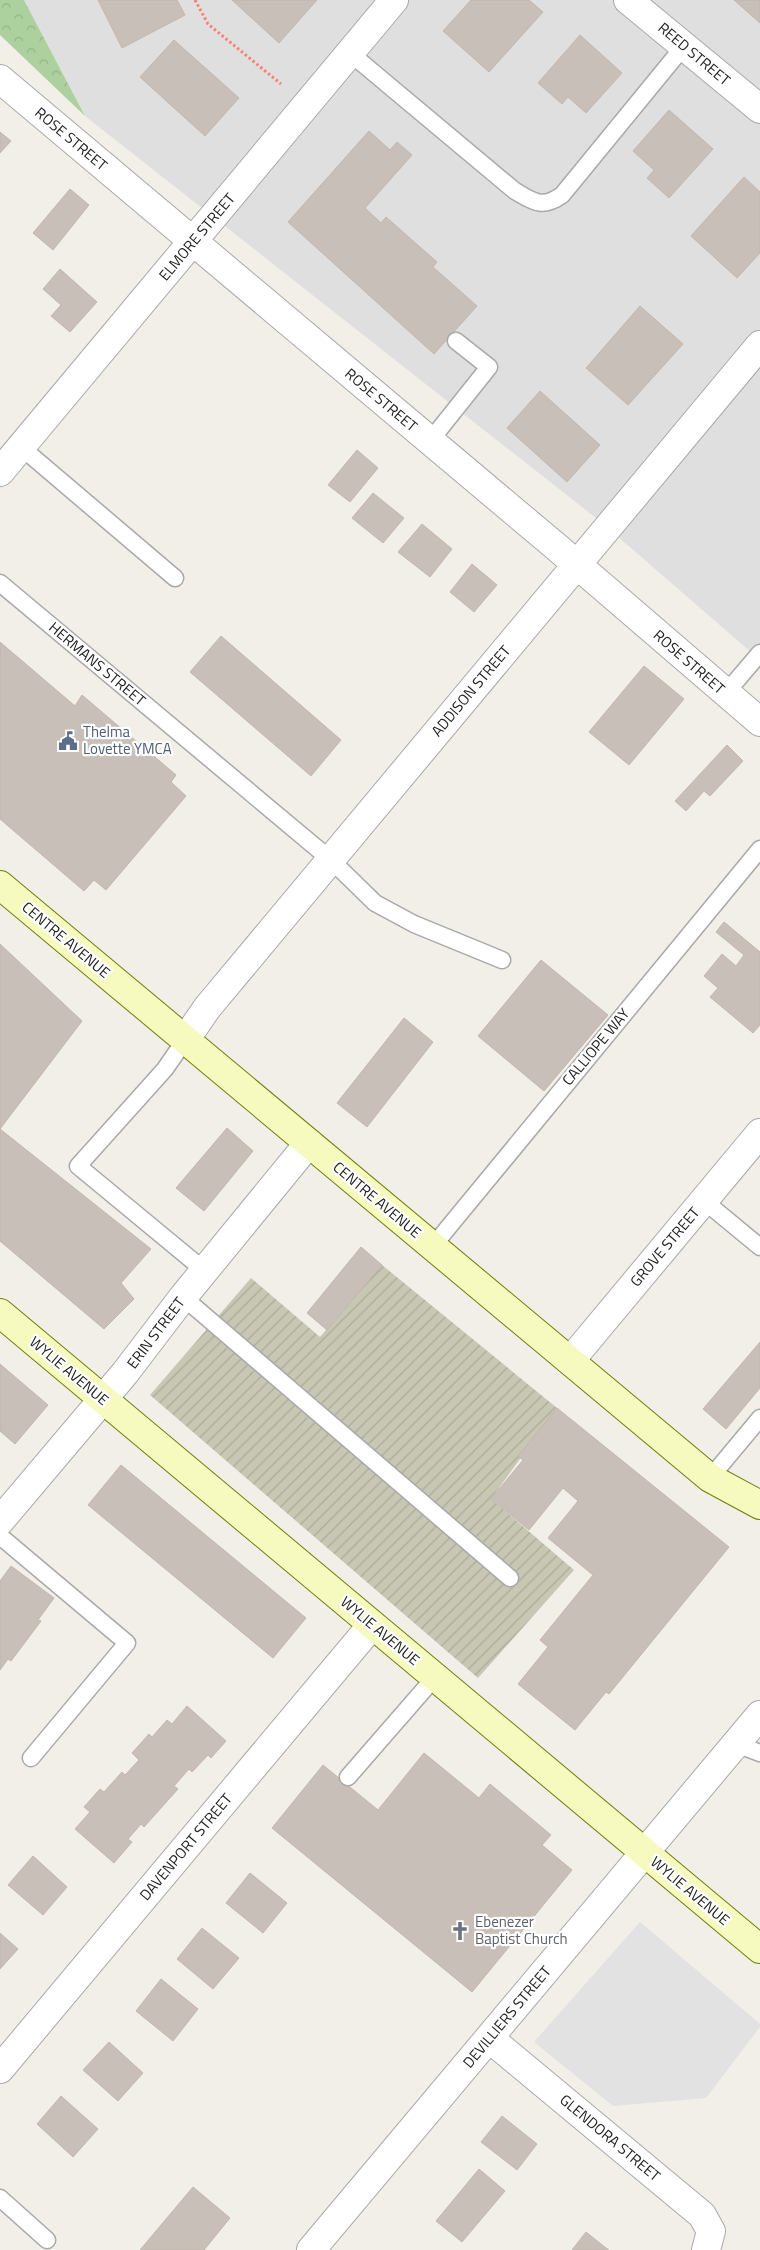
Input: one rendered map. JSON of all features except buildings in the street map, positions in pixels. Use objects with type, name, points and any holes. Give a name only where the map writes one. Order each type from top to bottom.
[{"type":"street","name":"ELMORE STREET","points":[[0,472],[394,0]]},
{"type":"street","name":"REED STREET","points":[[628,0],[760,109]]},
{"type":"street","name":"ROSE STREET","points":[[0,79],[577,565],[725,694],[760,722]]},
{"type":"street","name":"ADDISON STREET","points":[[185,1040],[207,1008],[760,345]]},
{"type":"street","name":"CENTRE AVENUE","points":[[0,885],[710,1478],[760,1505]]},
{"type":"street","name":"GROVE STREET","points":[[570,1361],[760,1133]]},
{"type":"street","name":"ERIN STREET","points":[[0,1521],[125,1374],[184,1297],[309,1144]]},
{"type":"street","name":"WYLIE AVENUE","points":[[0,1313],[760,1949]]},
{"type":"street","name":"DAVENPORT STREET","points":[[0,2068],[372,1625]]},
{"type":"street","name":"DEVILLIERS STREET","points":[[311,2250],[644,1852],[748,1748],[760,1714]]},
{"type":"street","name":"GLENDORA STREET","points":[[489,2038],[702,2215],[710,2231],[707,2250]]},
{"type":"lane","points":[[350,53],[515,191],[535,202],[550,203],[562,195],[684,46]]},
{"type":"lane","points":[[430,441],[489,367],[456,341]]},
{"type":"lane","points":[[21,447],[175,578]]},
{"type":"lane","name":"HERMANS STREET","points":[[0,583],[331,860],[376,903],[414,924],[502,960]]},
{"type":"lane","points":[[725,694],[760,652]]},
{"type":"lane","name":"CALLIOPE WAY","points":[[433,1246],[760,849]]},
{"type":"lane","points":[[185,1040],[165,1069],[78,1166],[205,1271]]},
{"type":"lane","points":[[704,1200],[760,1246]]},
{"type":"lane","points":[[184,1297],[510,1578]]},
{"type":"lane","points":[[710,1478],[760,1418]]},
{"type":"lane","points":[[0,1536],[127,1643],[31,1758]]},
{"type":"lane","points":[[348,1777],[434,1677]]},
{"type":"lane","points":[[0,2198],[47,2240]]},
{"type":"path","points":[[195,0],[208,24],[281,84]]},
{"type":"shaded area","points":[[24,0],[760,0],[760,660],[601,522],[85,116]]},
{"type":"shaded area","points":[[382,1265],[557,1408],[491,1499],[574,1570],[478,1678],[150,1395],[251,1278],[320,1337]]},
{"type":"shaded area","points":[[640,1922],[760,2024],[760,2027],[706,2098],[613,2106],[534,2042]]},
{"type":"green space","points":[[0,0],[24,0],[85,116],[0,35]]},
{"type":"place","name":"Thelma Lovette YMCA","points":[[68,741]]},
{"type":"place","name":"Ebenezer Baptist Church","points":[[460,1931]]}]
